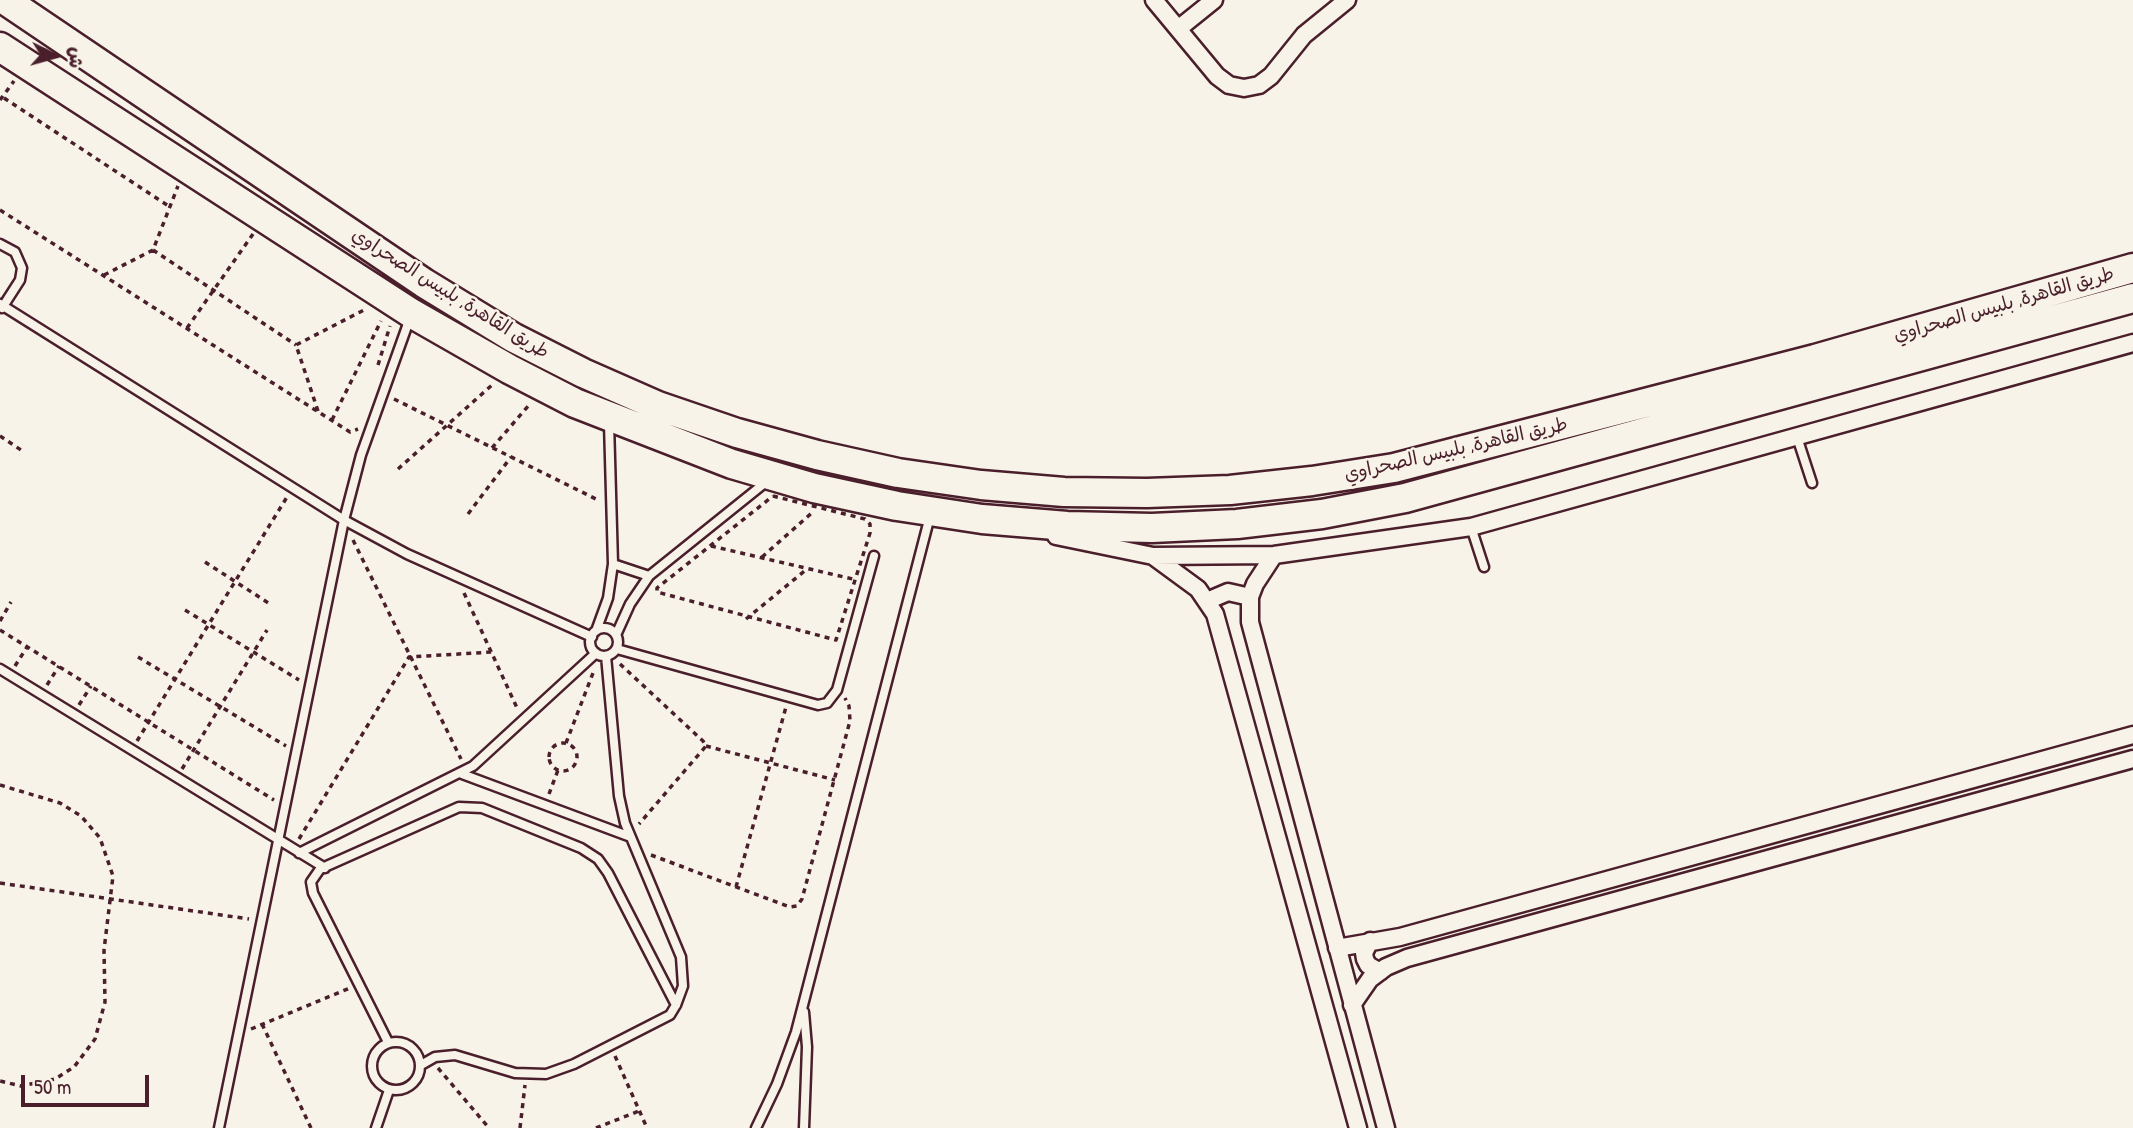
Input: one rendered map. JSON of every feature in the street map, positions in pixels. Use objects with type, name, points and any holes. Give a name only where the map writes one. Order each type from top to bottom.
[{"type":"highway","name":"طريق القاهرة, بلبيس الصحراوي","points":[[5,0],[424,283],[514,338],[583,373],[658,406],[737,433],[898,473],[981,485],[1064,492],[1174,492],[1312,481],[1394,467],[1815,359],[2133,268]]},
{"type":"highway","points":[[29,68],[26,58],[34,39],[52,32]]},
{"type":"highway","name":"طريق القاهرة, بلبيس الصحراوي","points":[[0,47],[411,313],[544,387],[609,417],[732,464],[838,493],[982,519],[1067,526],[1164,527],[1237,524],[1322,514],[1405,498],[2133,298]]},
{"type":"street","points":[[1154,0],[1217,76],[1229,85],[1244,88],[1259,85],[1271,76],[1326,6],[1347,0]]},
{"type":"street","points":[[1178,29],[1214,0]]},
{"type":"street","points":[[982,519],[1153,556],[1274,555],[1471,527],[2133,344]]},
{"type":"street","points":[[1274,555],[1255,584],[1250,597],[1250,622],[1386,1128]]},
{"type":"street","points":[[1153,556],[1198,589],[1215,614],[1358,1128]]},
{"type":"street","points":[[1207,601],[1228,592],[1250,597]]},
{"type":"street","points":[[1337,948],[1400,937],[2133,734]]},
{"type":"street","points":[[1352,1005],[1370,979],[1407,958],[2133,759]]},
{"type":"street","points":[[1370,941],[1364,953],[1365,959],[1368,965],[1380,972]]},
{"type":"lane","points":[[0,244],[15,252],[22,268],[20,280],[1,307],[344,520],[457,576],[594,634],[610,630],[616,635]]},
{"type":"lane","points":[[219,1128],[344,520],[361,455],[411,313]]},
{"type":"lane","points":[[609,417],[613,564],[608,598],[594,634],[592,649],[823,705],[832,700],[837,690],[874,556]]},
{"type":"lane","points":[[1797,437],[1812,483]]},
{"type":"lane","points":[[296,850],[464,772],[606,654],[649,576],[773,476]]},
{"type":"lane","points":[[756,1128],[787,1058],[803,1006],[931,511]]},
{"type":"lane","points":[[1471,527],[1484,567]]},
{"type":"lane","points":[[613,564],[649,576]]},
{"type":"lane","points":[[421,1065],[410,1045],[388,1042],[376,1052],[372,1067],[377,1081],[389,1090],[411,1085],[421,1065],[431,1059],[455,1055],[526,1075],[560,1070],[670,1015],[676,1005],[682,986],[681,957],[636,849],[628,836],[619,796],[606,654]]},
{"type":"lane","points":[[0,669],[325,868]]},
{"type":"lane","points":[[464,772],[628,836]]},
{"type":"lane","points":[[388,1042],[313,893],[313,876],[452,809],[467,806],[482,808],[581,848],[598,859],[608,873],[676,1005]]},
{"type":"lane","points":[[803,1006],[807,1047],[804,1128]]},
{"type":"lane","points":[[376,1128],[389,1090]]},
{"type":"path","points":[[4,98],[170,207]]},
{"type":"path","points":[[104,275],[153,250],[184,167]]},
{"type":"path","points":[[0,210],[350,432],[357,430],[360,424]]},
{"type":"path","points":[[187,328],[264,218]]},
{"type":"path","points":[[153,250],[296,345],[318,411]]},
{"type":"path","points":[[296,345],[388,298]]},
{"type":"path","points":[[332,420],[382,318],[391,324],[375,374]]},
{"type":"path","points":[[398,469],[509,369]]},
{"type":"path","points":[[492,447],[544,387]]},
{"type":"path","points":[[383,393],[612,507]]},
{"type":"path","points":[[0,436],[21,450]]},
{"type":"path","points":[[468,514],[510,457]]},
{"type":"path","points":[[132,750],[292,490]]},
{"type":"path","points":[[769,497],[818,508],[865,519],[870,524],[856,580],[836,640],[747,619],[657,592],[657,587],[769,497]]},
{"type":"path","points":[[762,558],[818,508]]},
{"type":"path","points":[[344,520],[464,772]]},
{"type":"path","points":[[691,541],[866,582]]},
{"type":"path","points":[[205,562],[270,604]]},
{"type":"path","points":[[747,619],[807,569]]},
{"type":"path","points":[[457,576],[523,721]]},
{"type":"path","points":[[0,621],[11,602]]},
{"type":"path","points":[[185,610],[310,687]]},
{"type":"path","points":[[0,630],[285,807]]},
{"type":"path","points":[[177,777],[267,630]]},
{"type":"path","points":[[9,675],[27,647]]},
{"type":"path","points":[[409,657],[492,652]]},
{"type":"path","points":[[566,743],[606,654],[706,746],[835,780]]},
{"type":"path","points":[[138,657],[296,752]]},
{"type":"path","points":[[296,850],[409,657]]},
{"type":"path","points":[[41,694],[58,666]]},
{"type":"path","points":[[73,713],[91,686]]},
{"type":"path","points":[[636,849],[790,907],[801,903],[851,713],[846,700],[837,690]]},
{"type":"path","points":[[736,887],[789,697]]},
{"type":"path","points":[[566,743],[575,750],[576,761],[569,769],[558,770],[550,762],[550,752],[556,745],[566,743]]},
{"type":"path","points":[[628,836],[706,746]]},
{"type":"path","points":[[545,805],[558,770]]},
{"type":"path","points":[[0,785],[60,803],[92,826],[107,851],[111,864],[111,899],[104,950],[104,1015],[89,1049],[74,1067],[55,1079],[21,1086],[0,1081]]},
{"type":"path","points":[[0,883],[261,921]]},
{"type":"path","points":[[238,1034],[358,984]]},
{"type":"path","points":[[262,1024],[311,1128]]},
{"type":"path","points":[[611,1045],[647,1128]]},
{"type":"path","points":[[431,1059],[489,1128]]},
{"type":"path","points":[[520,1128],[526,1075]]},
{"type":"path","points":[[596,1128],[639,1111]]}]
